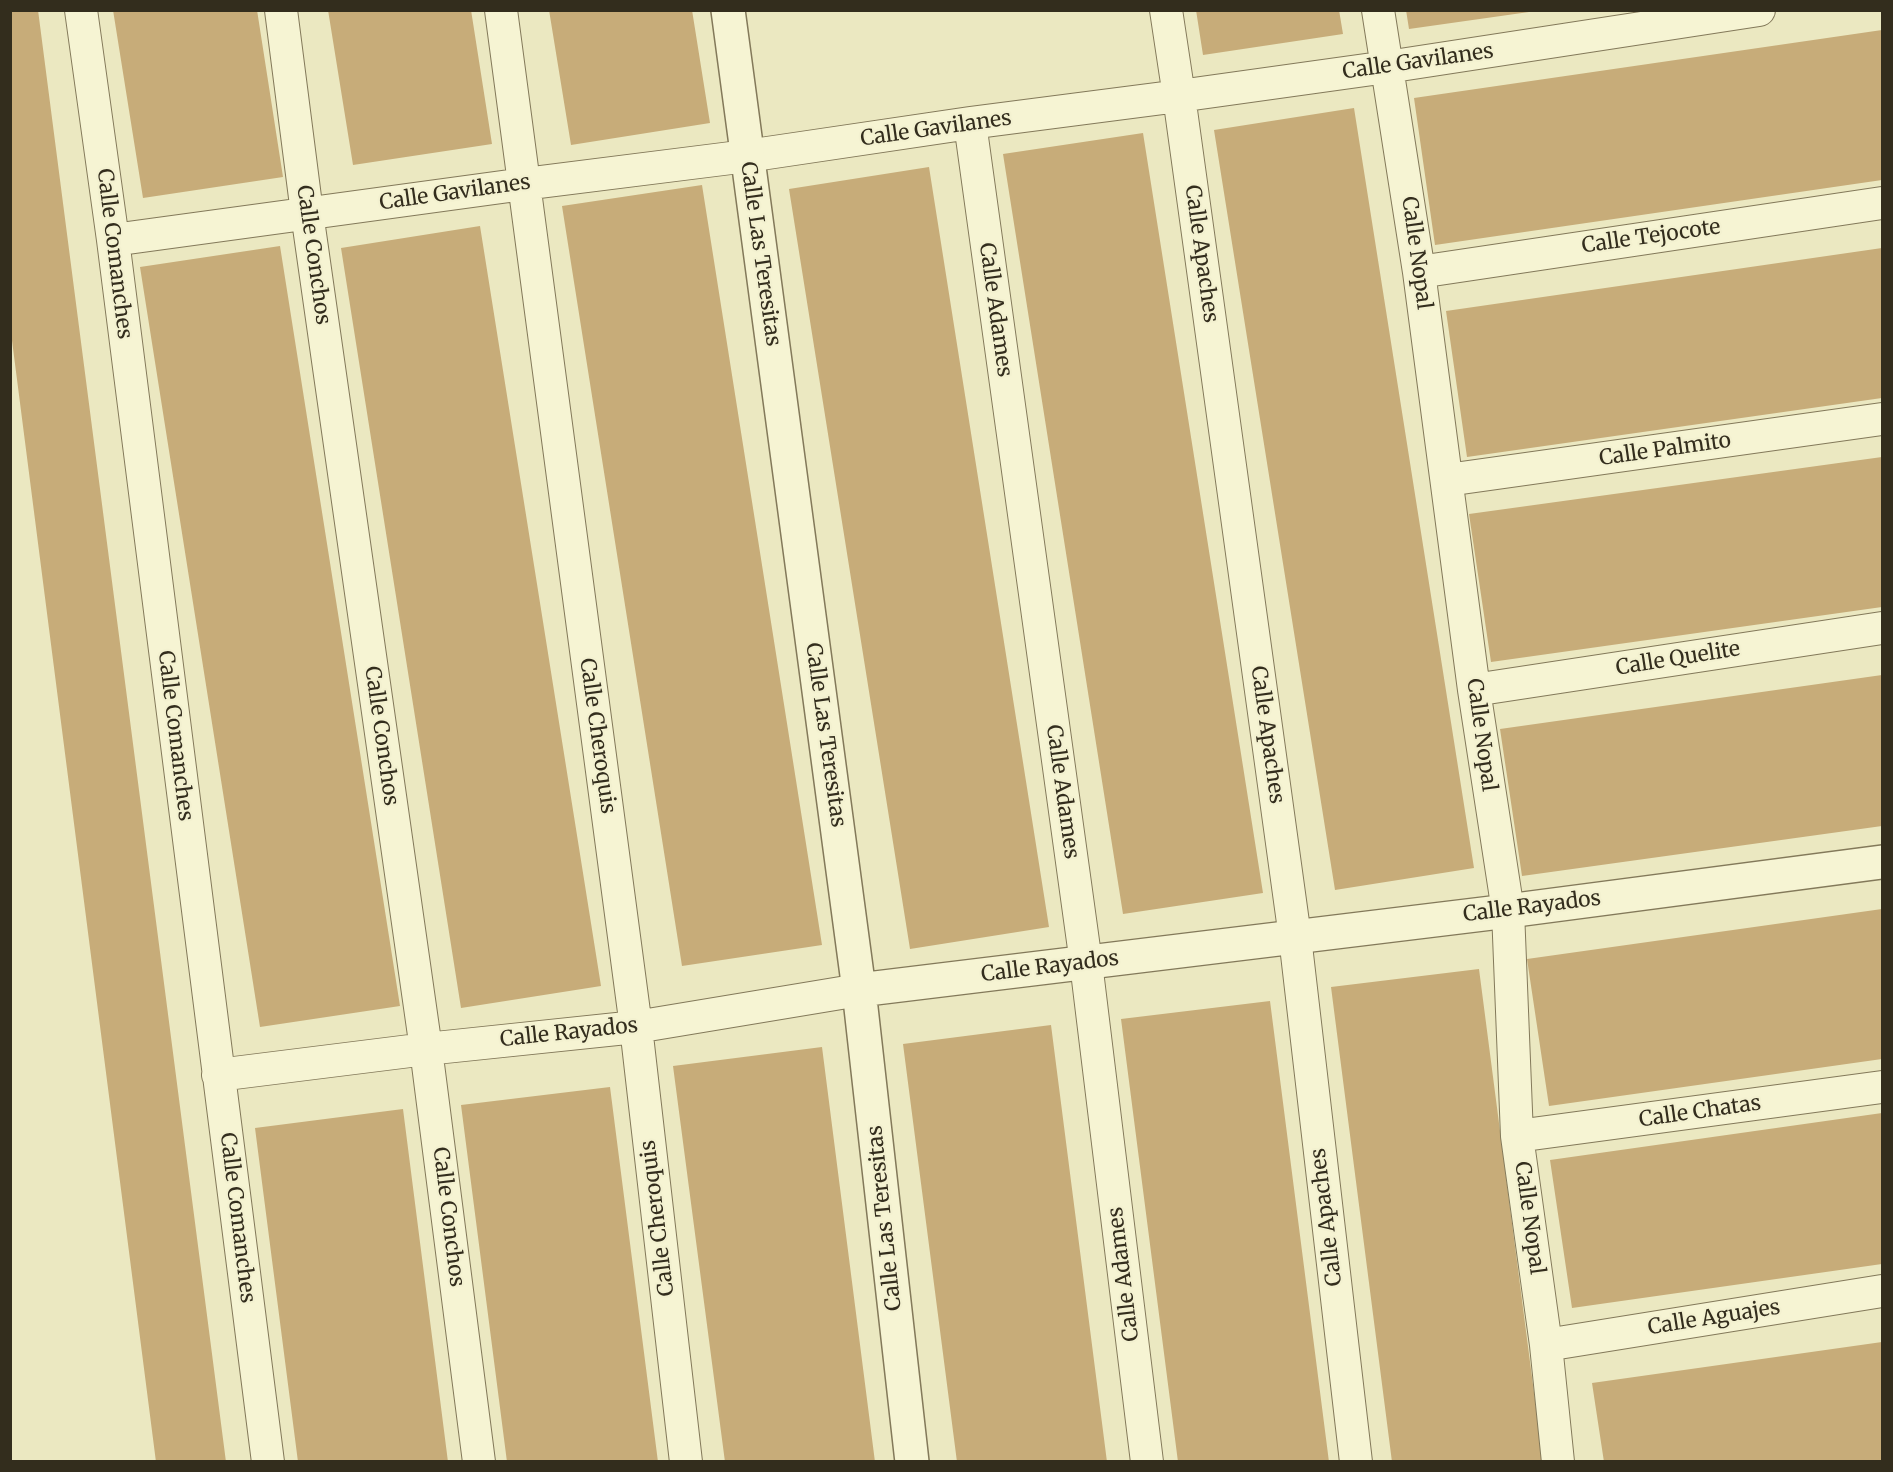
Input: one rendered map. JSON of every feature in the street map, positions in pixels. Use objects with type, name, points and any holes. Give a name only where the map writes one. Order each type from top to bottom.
[{"type":"street","name":"Calle Comanches","points":[[81,10],[113,240],[268,1461]]},
{"type":"street","name":"Calle Conchos","points":[[281,10],[307,213],[426,1049],[479,1461]]},
{"type":"street","name":"Calle Cheroquis","points":[[501,10],[636,1026],[686,1461]]},
{"type":"street","name":"Calle Las Teresitas","points":[[728,10],[859,990],[912,1461]]},
{"type":"street","name":"Calle Apaches","points":[[1166,10],[1295,938],[1356,1461]]},
{"type":"street","name":"Calle Nopal","points":[[1378,10],[1419,272],[1474,690],[1508,911],[1518,1136],[1546,1345],[1558,1461]]},
{"type":"street","name":"Calle Gavilanes","points":[[113,240],[747,156],[970,123],[1388,67],[1759,10]]},
{"type":"street","name":"Calle Adames","points":[[970,123],[1086,963],[1147,1461]]},
{"type":"street","name":"Calle Tejocote","points":[[1419,272],[1882,203]]},
{"type":"street","name":"Calle Palmito","points":[[1447,480],[1882,419]]},
{"type":"street","name":"Calle Quelite","points":[[1474,690],[1882,628]]},
{"type":"street","name":"Calle Rayados","points":[[218,1075],[636,1026],[859,990],[1295,938],[1882,862]]},
{"type":"street","name":"Calle Chatas","points":[[1518,1136],[1882,1087]]},
{"type":"street","name":"Calle Aguajes","points":[[1546,1345],[1882,1292]]},
{"type":"building","points":[[10,10],[38,10],[226,1462],[156,1462],[10,325]]},
{"type":"building","points":[[113,10],[257,10],[283,177],[143,198]]},
{"type":"building","points":[[328,10],[471,10],[492,144],[353,165]]},
{"type":"building","points":[[549,10],[692,10],[710,123],[571,145]]},
{"type":"building","points":[[1196,10],[1339,10],[1343,34],[1203,55]]},
{"type":"building","points":[[1406,10],[1529,10],[1529,12],[1409,29]]},
{"type":"building","points":[[1882,30],[1882,180],[1435,245],[1414,98]]},
{"type":"building","points":[[1354,108],[1474,868],[1335,890],[1214,130]]},
{"type":"building","points":[[1143,133],[1263,893],[1123,914],[1003,154]]},
{"type":"building","points":[[929,167],[1049,927],[910,949],[789,189]]},
{"type":"building","points":[[702,185],[822,945],[682,966],[562,206]]},
{"type":"building","points":[[480,226],[601,986],[461,1008],[341,248]]},
{"type":"building","points":[[280,246],[400,1006],[260,1027],[140,267]]},
{"type":"building","points":[[1882,248],[1882,398],[1467,457],[1446,311]]},
{"type":"building","points":[[1882,457],[1882,607],[1491,662],[1469,514]]},
{"type":"building","points":[[1882,675],[1882,826],[1522,876],[1500,729]]},
{"type":"building","points":[[1882,909],[1882,1059],[1549,1106],[1527,959]]},
{"type":"building","points":[[1479,969],[1543,1462],[1392,1462],[1331,987]]},
{"type":"building","points":[[1270,1001],[1329,1462],[1178,1462],[1121,1019]]},
{"type":"building","points":[[1051,1025],[1107,1462],[957,1462],[903,1044]]},
{"type":"building","points":[[822,1047],[875,1462],[725,1462],[673,1066]]},
{"type":"building","points":[[610,1087],[658,1462],[507,1462],[461,1105]]},
{"type":"building","points":[[403,1109],[448,1462],[298,1462],[255,1128]]},
{"type":"building","points":[[1882,1113],[1882,1264],[1572,1308],[1550,1160]]},
{"type":"building","points":[[1882,1342],[1882,1462],[1604,1462],[1592,1383]]}]
